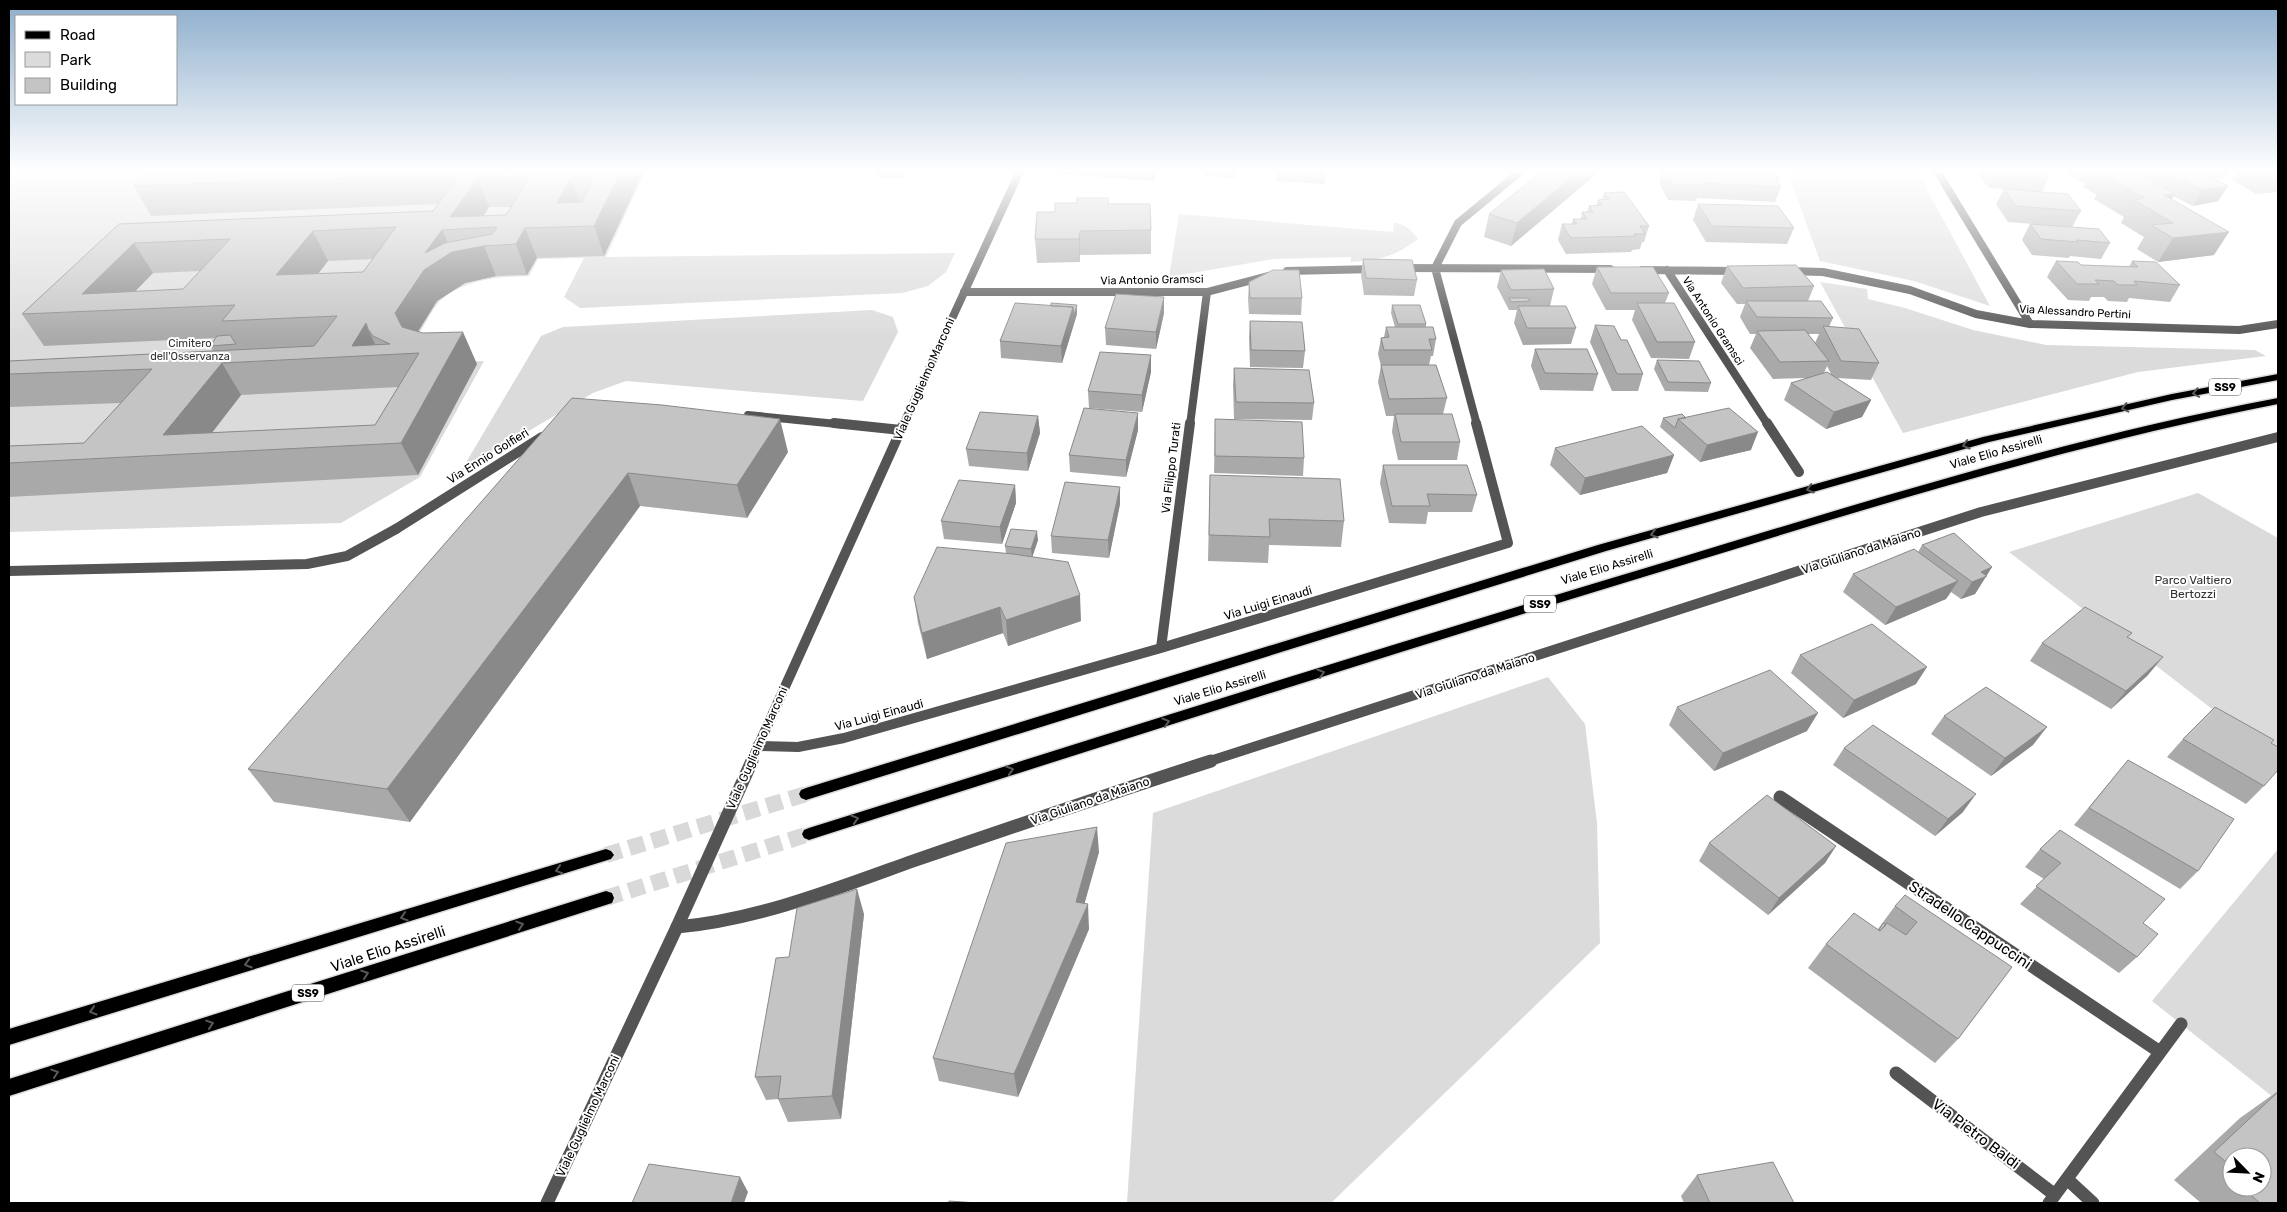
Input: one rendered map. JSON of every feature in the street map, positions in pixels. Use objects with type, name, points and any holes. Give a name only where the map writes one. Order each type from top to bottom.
[{"type":"main road","name":"Viale Elio Assirelli","points":[[806,794],[1595,550],[1987,439],[2172,397],[2278,377]]},
{"type":"main road","name":"Viale Elio Assirelli","points":[[809,834],[1605,584],[2028,459],[2214,412],[2278,401]]},
{"type":"main road","name":"Viale Elio Assirelli","points":[[9,1037],[606,855]]},
{"type":"main road","name":"Viale Elio Assirelli","points":[[9,1088],[606,898]]},
{"type":"street","name":"Viale Guglielmo Marconi","points":[[547,1203],[677,926],[757,746],[994,228]]},
{"type":"street","points":[[1435,268],[1456,228]]},
{"type":"street","points":[[1971,228],[2030,324]]},
{"type":"street","name":"Via Luigi Einaudi","points":[[757,746],[798,747],[844,738],[1161,648],[1508,543],[1435,268]]},
{"type":"street","name":"Via Antonio Gramsci","points":[[964,292],[1207,292],[1286,271],[1385,269]]},
{"type":"street","points":[[1395,269],[1618,270]]},
{"type":"street","name":"Via Antonio Gramsci","points":[[1638,270],[1667,270],[1799,472]]},
{"type":"street","points":[[1667,270],[1745,271]]},
{"type":"street","name":"Via Alessandro Pertini","points":[[1784,271],[1823,272],[1910,290],[1976,314],[2030,324],[2239,330],[2278,324]]},
{"type":"street","name":"Via Filippo Turati","points":[[1161,648],[1207,292]]},
{"type":"street","points":[[734,414],[901,430]]},
{"type":"street","name":"Via Ennio Golfieri","points":[[9,571],[307,564],[347,556],[396,528],[548,433]]},
{"type":"street","name":"Via Giuliano da Maiano","points":[[677,926],[699,925],[799,901],[1097,798],[1981,512],[2244,444],[2278,437]]},
{"type":"street","name":"Stradello Cappuccini","points":[[1780,797],[2160,1052]]},
{"type":"street","points":[[2052,1199],[2181,1024]]},
{"type":"street","name":"Via Pietro Baldi","points":[[1896,1074],[2052,1199]]},
{"type":"street","points":[[2067,1179],[2092,1203]]},
{"type":"green space","name":"Cimitero dell'Osservanza","points":[[9,228],[620,228],[606,257],[955,253],[946,272],[928,286],[902,293],[580,308],[564,297],[584,258],[538,259],[529,276],[505,277],[471,284],[450,294],[437,305],[413,344],[438,363],[484,361],[420,477],[341,523],[9,532]]},
{"type":"green space","points":[[1177,228],[1340,228],[1393,232],[1393,228],[1407,228],[1418,239],[1394,254],[1370,260],[1351,262],[1351,257],[1273,259],[1169,277]]},
{"type":"green space","points":[[1808,228],[1948,228],[1990,306],[1914,281],[1820,261]]},
{"type":"green space","points":[[1820,282],[1867,289],[1868,299],[1905,308],[1973,330],[2046,345],[2255,350],[2266,356],[2138,372],[1903,433]]},
{"type":"green space","points":[[872,310],[893,317],[898,332],[863,401],[626,381],[593,393],[461,471],[541,336],[563,327]]},
{"type":"green space","name":"Parco Valtiero Bertozzi","points":[[2198,493],[2278,538],[2278,760],[2009,552]]},
{"type":"green space","points":[[1548,677],[1585,724],[1597,823],[1600,943],[1331,1203],[1127,1203],[1153,813]]},
{"type":"green space","points":[[2278,849],[2278,1101],[2152,1001]]},
{"type":"building","points":[[115,228],[384,228],[313,231],[276,275],[363,272],[396,228],[487,228],[442,230],[425,253],[445,243],[492,234],[497,228],[540,228],[525,228],[516,244],[484,246],[452,252],[424,270],[395,313],[402,327],[423,333],[463,332],[401,443],[9,463],[9,446],[84,443],[152,369],[9,374],[9,361],[314,346],[337,316],[222,321],[235,305],[22,314]],"holes":[[[230,239],[183,289],[82,294],[134,243]],[[366,323],[373,336],[390,344],[352,346]],[[419,353],[375,425],[163,435],[222,363]]]},
{"type":"building","points":[[1036,228],[1151,228],[1151,230],[1080,231],[1079,239],[1035,239]]},
{"type":"building","points":[[1564,228],[1641,228],[1645,234],[1634,234],[1636,236],[1571,238]]},
{"type":"building","points":[[2033,228],[2099,229],[2110,243],[2077,240],[2078,242],[2041,239]]},
{"type":"building","points":[[2155,228],[2221,228],[2229,232],[2173,238]]},
{"type":"building","points":[[1363,259],[1412,260],[1417,280],[1366,278]]},
{"type":"building","points":[[2056,261],[2078,262],[2081,265],[2138,267],[2132,261],[2156,262],[2180,285],[2134,281],[2137,285],[2118,285],[2114,281],[2095,280],[2099,284],[2077,284]]},
{"type":"building","points":[[1796,265],[1814,286],[1743,288],[1727,266]]},
{"type":"building","points":[[1597,267],[1653,267],[1669,293],[1611,293]]},
{"type":"building","points":[[1544,269],[1554,289],[1511,290],[1501,270]]},
{"type":"building","points":[[1273,270],[1299,270],[1302,298],[1250,298],[1249,282]]},
{"type":"building","points":[[1116,294],[1164,297],[1156,332],[1105,328]]},
{"type":"building","points":[[1509,298],[1528,298],[1530,301],[1511,302]]},
{"type":"building","points":[[1746,301],[1821,301],[1833,318],[1757,317]]},
{"type":"building","points":[[1015,303],[1073,307],[1061,346],[1000,341]]},
{"type":"building","points":[[1051,303],[1077,305],[1074,315],[1073,307],[1051,306]]},
{"type":"building","points":[[1637,303],[1674,303],[1695,342],[1657,342]]},
{"type":"building","points":[[1392,305],[1420,305],[1426,324],[1398,324]]},
{"type":"building","points":[[1518,306],[1566,306],[1576,328],[1527,328]]},
{"type":"building","points":[[1250,321],[1302,322],[1305,351],[1251,350]]},
{"type":"building","points":[[1595,325],[1614,326],[1621,340],[1627,340],[1643,374],[1617,374]]},
{"type":"building","points":[[1823,326],[1859,329],[1879,363],[1841,361]]},
{"type":"building","points":[[1386,327],[1433,327],[1436,339],[1429,339],[1432,350],[1384,350],[1381,338],[1389,337]]},
{"type":"building","points":[[1805,330],[1829,361],[1780,362],[1757,331]]},
{"type":"building","points":[[230,335],[236,344],[210,346],[217,336]]},
{"type":"building","points":[[1535,349],[1587,349],[1598,374],[1545,373]]},
{"type":"building","points":[[1100,352],[1151,355],[1142,395],[1088,391]]},
{"type":"building","points":[[1657,360],[1699,361],[1711,383],[1668,382]]},
{"type":"building","points":[[1381,365],[1436,365],[1447,398],[1389,399]]},
{"type":"building","points":[[1234,368],[1309,370],[1314,403],[1236,402]]},
{"type":"building","points":[[1827,372],[1871,400],[1834,412],[1791,383]]},
{"type":"building","points":[[572,398],[662,405],[780,419],[737,485],[628,473],[387,789],[248,769]]},
{"type":"building","points":[[1084,408],[1138,413],[1126,460],[1069,455]]},
{"type":"building","points":[[1729,408],[1758,432],[1707,445],[1678,419]]},
{"type":"building","points":[[980,412],[1038,416],[1027,453],[966,449]]},
{"type":"building","points":[[1395,414],[1452,414],[1460,442],[1401,442]]},
{"type":"building","points":[[1682,414],[1686,418],[1678,419],[1675,428],[1663,418]]},
{"type":"building","points":[[1215,419],[1302,422],[1304,458],[1215,456]]},
{"type":"building","points":[[1642,426],[1674,455],[1585,478],[1555,448]]},
{"type":"building","points":[[1383,465],[1467,465],[1477,495],[1427,494],[1430,506],[1392,506]]},
{"type":"building","points":[[1210,475],[1340,479],[1344,521],[1269,519],[1270,537],[1209,535]]},
{"type":"building","points":[[959,480],[1015,485],[1000,527],[941,521]]},
{"type":"building","points":[[1065,482],[1120,487],[1108,540],[1051,536]]},
{"type":"building","points":[[1011,529],[1037,531],[1031,549],[1005,546]]},
{"type":"building","points":[[1954,533],[1992,567],[1981,572],[1987,576],[1972,582],[1922,545]]},
{"type":"building","points":[[937,547],[1013,554],[1068,562],[1080,595],[1006,620],[1000,607],[922,633],[914,597]]},
{"type":"building","points":[[1914,549],[1958,581],[1896,607],[1853,574]]},
{"type":"building","points":[[2085,607],[2132,633],[2127,637],[2163,657],[2126,691],[2042,643]]},
{"type":"building","points":[[1872,624],[1927,667],[1854,700],[1800,655]]},
{"type":"building","points":[[1770,670],[1818,713],[1723,753],[1677,707]]},
{"type":"building","points":[[1986,687],[2047,727],[2005,758],[1944,716]]},
{"type":"building","points":[[2215,707],[2274,740],[2271,743],[2278,747],[2278,770],[2264,786],[2183,739]]},
{"type":"building","points":[[1873,725],[1976,794],[1948,819],[1844,748]]},
{"type":"building","points":[[2128,760],[2234,819],[2198,871],[2089,808]]},
{"type":"building","points":[[1767,795],[1836,846],[1779,898],[1709,843]]},
{"type":"building","points":[[1097,827],[1076,902],[1088,904],[1014,1074],[933,1058],[1006,843]]},
{"type":"building","points":[[2060,830],[2165,899],[2143,923],[2158,934],[2137,957],[2036,886],[2061,863],[2040,849]]},
{"type":"building","points":[[857,889],[832,1096],[778,1099],[781,1076],[755,1077],[776,958],[789,957],[797,908]]},
{"type":"building","points":[[1905,895],[2012,967],[1958,1039],[1826,944],[1854,913],[1880,931],[1887,923],[1906,935],[1917,922],[1895,906]]},
{"type":"building","points":[[1883,923],[1886,925],[1880,931],[1879,930]]},
{"type":"building","points":[[2278,1092],[2278,1203],[2260,1203],[2253,1197],[2272,1197],[2272,1147],[2222,1147],[2222,1159],[2214,1152]]},
{"type":"building","points":[[1773,1162],[1794,1203],[1710,1203],[1697,1175]]},
{"type":"building","points":[[649,1164],[740,1177],[731,1203],[632,1203]]},
{"type":"building","points":[[949,1201],[977,1203],[948,1203]]},
{"type":"tunnel","points":[[606,855],[806,794]]},
{"type":"tunnel","points":[[606,898],[809,834]]}]
